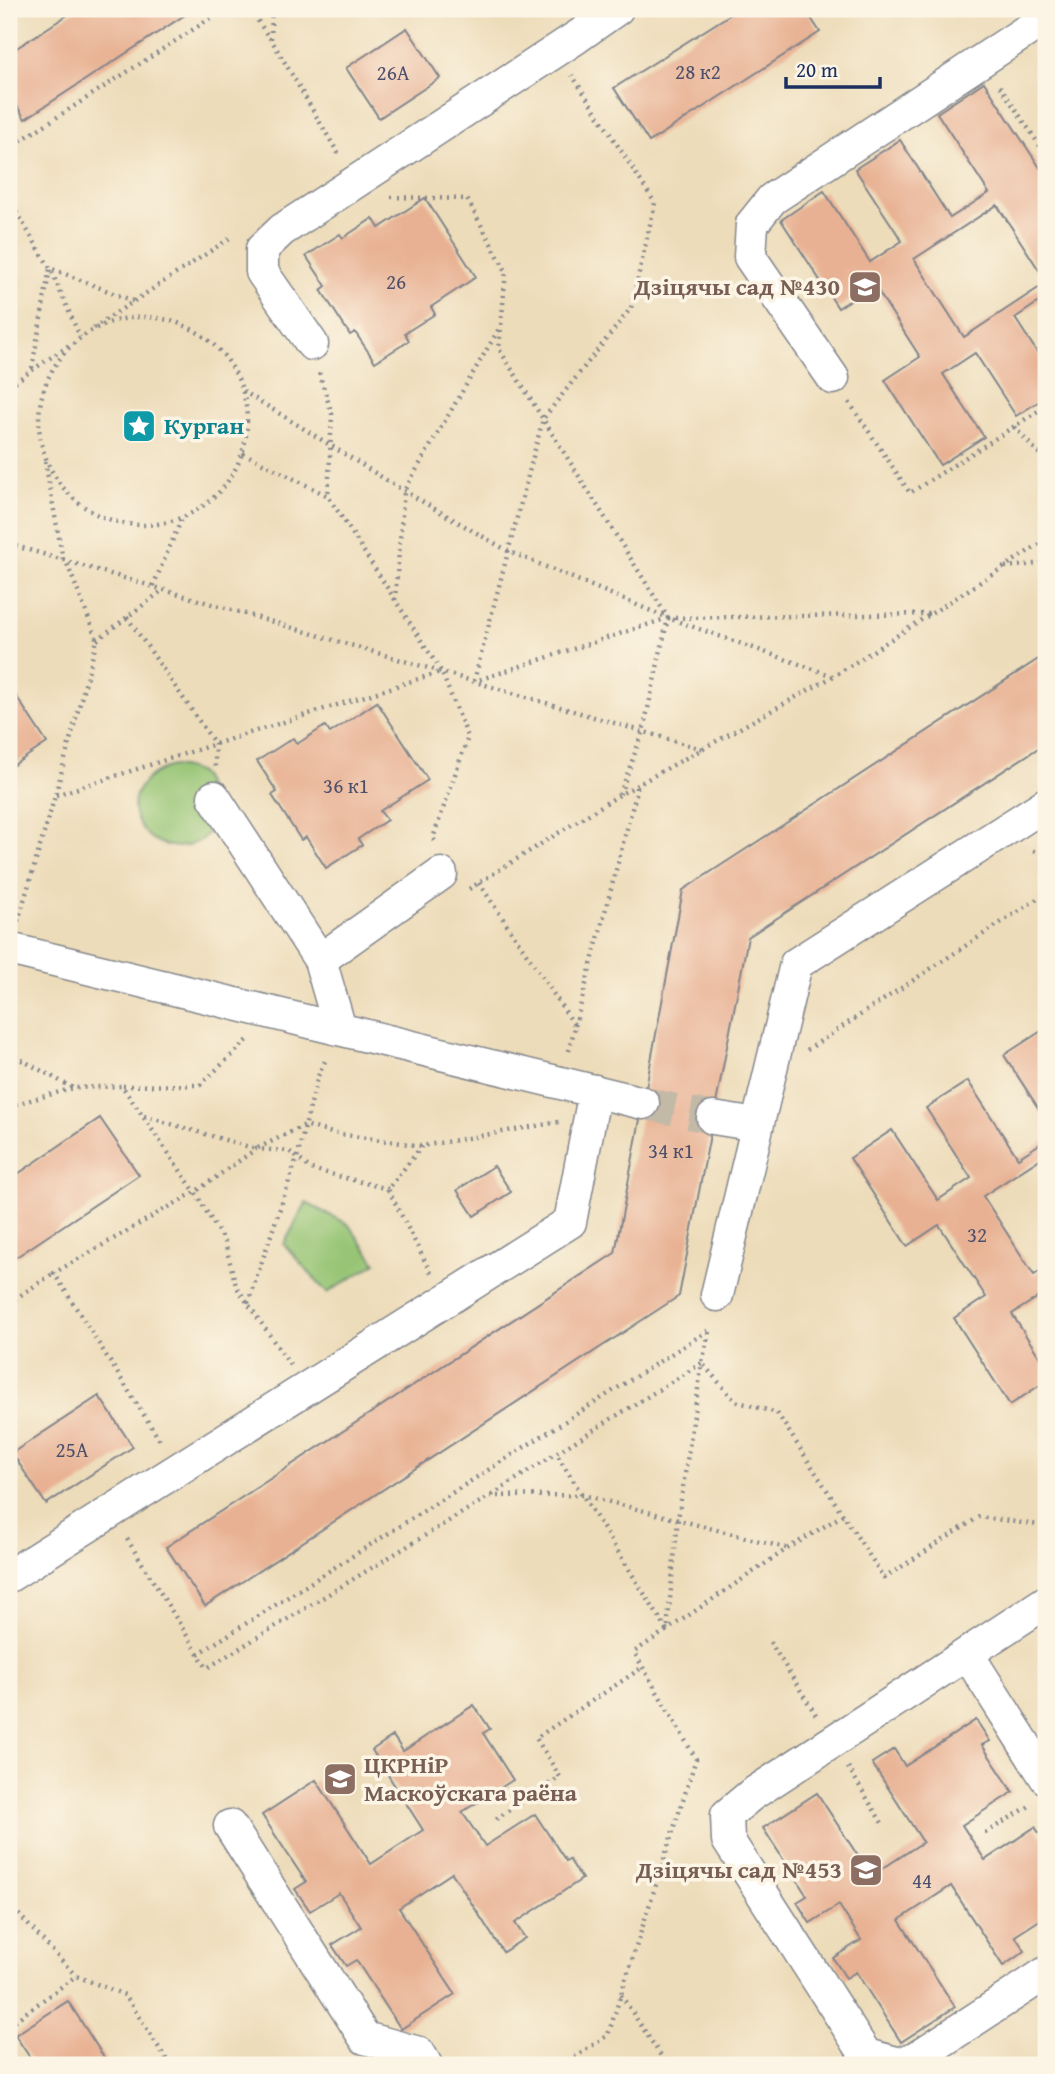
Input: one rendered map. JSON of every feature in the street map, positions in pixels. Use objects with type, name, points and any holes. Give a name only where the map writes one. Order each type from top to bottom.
[{"type":"lane","points":[[310,341],[262,272],[262,249],[282,230],[617,9]]},
{"type":"lane","points":[[833,378],[750,257],[752,224],[772,199],[1046,18]]},
{"type":"lane","points":[[214,797],[320,960],[340,1029]]},
{"type":"lane","points":[[717,1295],[796,964],[1046,804]]},
{"type":"lane","points":[[320,960],[447,867]]},
{"type":"lane","points":[[9,949],[561,1083],[593,1104],[643,1103]]},
{"type":"lane","points":[[9,1576],[570,1222],[593,1104]]},
{"type":"lane","points":[[713,1118],[757,1125]]},
{"type":"lane","points":[[1046,1602],[751,1795],[727,1815],[728,1840],[866,2054],[900,2064],[919,2056],[1046,1973]]},
{"type":"lane","points":[[968,1655],[1041,1790]]},
{"type":"lane","points":[[230,1826],[365,2038],[419,2053],[426,2065]]},
{"type":"path","points":[[9,148],[225,9]]},
{"type":"path","points":[[250,9],[271,39],[356,182]]},
{"type":"path","points":[[271,39],[272,9]]},
{"type":"path","points":[[474,681],[543,419],[631,307],[655,203],[556,51]]},
{"type":"path","points":[[982,59],[1046,155]]},
{"type":"path","points":[[386,197],[467,199],[506,271],[499,349],[668,618],[643,731],[619,795]]},
{"type":"path","points":[[9,200],[50,268],[80,337]]},
{"type":"path","points":[[9,386],[245,229],[262,249]]},
{"type":"path","points":[[50,268],[134,301]]},
{"type":"path","points":[[32,369],[50,268]]},
{"type":"path","points":[[9,949],[55,796],[97,640],[65,560],[39,435],[43,390],[57,362],[80,337],[119,319],[140,317],[178,323],[204,336],[229,361],[243,391],[247,413],[242,453],[227,484],[213,499],[182,518],[135,525],[108,520],[87,510],[65,490],[45,458]]},
{"type":"path","points":[[395,600],[404,491],[501,325]]},
{"type":"path","points":[[310,341],[332,414],[328,496]]},
{"type":"path","points":[[833,378],[910,493],[1046,406]]},
{"type":"path","points":[[243,391],[404,491],[508,551],[668,618],[834,676]]},
{"type":"path","points":[[1014,427],[1046,461]]},
{"type":"path","points":[[242,453],[328,496],[441,671],[468,737],[433,838],[447,867],[467,890],[619,795],[834,676],[1046,540]]},
{"type":"path","points":[[153,586],[182,518]]},
{"type":"path","points":[[9,544],[703,750]]},
{"type":"path","points":[[1004,567],[1046,563]]},
{"type":"path","points":[[97,640],[164,590]]},
{"type":"path","points":[[474,681],[668,618],[931,614]]},
{"type":"path","points":[[127,617],[215,744],[214,797]]},
{"type":"path","points":[[55,796],[441,671]]},
{"type":"path","points":[[561,1083],[636,786]]},
{"type":"path","points":[[479,883],[575,1026]]},
{"type":"path","points":[[769,1075],[1046,893]]},
{"type":"path","points":[[9,1106],[74,1088],[200,1084],[277,1013]]},
{"type":"path","points":[[248,1303],[297,1158],[318,1076],[340,1029]]},
{"type":"path","points":[[9,1053],[74,1088]]},
{"type":"path","points":[[122,1086],[195,1192],[225,1243],[236,1286],[306,1388]]},
{"type":"path","points":[[9,1303],[54,1273],[195,1192],[256,1149],[305,1125],[332,1133],[422,1146],[593,1104]]},
{"type":"path","points":[[143,1116],[256,1149],[289,1151],[311,1169],[387,1189],[446,1300]]},
{"type":"path","points":[[387,1189],[422,1146]]},
{"type":"path","points":[[54,1273],[179,1469]]},
{"type":"path","points":[[667,1630],[678,1519],[702,1363],[717,1295]]},
{"type":"path","points":[[198,1654],[709,1330]]},
{"type":"path","points":[[110,1511],[207,1668],[702,1363]]},
{"type":"path","points":[[702,1363],[734,1401],[777,1413],[884,1578],[979,1517],[1046,1526]]},
{"type":"path","points":[[556,1453],[667,1630]]},
{"type":"path","points":[[490,1496],[583,1495],[787,1549]]},
{"type":"path","points":[[562,2065],[608,2035],[696,1759],[634,1652],[787,1549],[843,1515]]},
{"type":"path","points":[[496,1819],[560,1777],[536,1738],[643,1667]]},
{"type":"path","points":[[985,1833],[1041,1790]]},
{"type":"path","points":[[9,1904],[76,1976],[125,1995],[170,2065]]},
{"type":"path","points":[[9,2025],[76,1976]]},
{"type":"path","points":[[621,1994],[667,2065]]},
{"type":"green space","points":[[173,766],[194,770],[202,777],[213,816],[208,832],[200,840],[181,847],[170,846],[150,838],[143,830],[134,809],[138,790],[145,782],[162,769]]},
{"type":"green space","points":[[306,1203],[348,1224],[376,1263],[327,1293],[284,1244]]},
{"type":"building","points":[[77,9],[194,9],[25,119],[9,93],[9,53]]},
{"type":"building","points":[[739,9],[805,9],[820,32],[649,142],[614,88]]},
{"type":"building","points":[[407,28],[440,78],[379,118],[346,68]]},
{"type":"building","points":[[984,82],[1046,177],[1046,265],[1039,270],[997,205],[914,259],[964,337],[1046,283],[1046,297],[1015,318],[1046,366],[1046,397],[1016,416],[975,353],[943,374],[984,437],[940,465],[885,380],[920,357],[874,285],[838,308],[781,220],[824,191],[870,262],[902,241],[855,169],[900,140],[950,218],[989,193],[937,113]]},
{"type":"building","points":[[425,198],[476,277],[431,307],[435,314],[405,333],[409,341],[375,362],[355,332],[350,335],[321,290],[326,286],[306,256],[340,234],[343,238],[373,218],[379,228]]},
{"type":"building","points":[[1046,654],[1046,743],[748,937],[679,1296],[205,1606],[166,1547],[615,1253],[683,890]]},
{"type":"building","points":[[9,685],[47,743],[9,768]]},
{"type":"building","points":[[377,702],[428,780],[380,811],[387,820],[358,839],[362,845],[326,868],[306,837],[301,840],[272,795],[277,792],[257,761],[293,738],[297,744],[325,726],[330,733]]},
{"type":"building","points":[[1046,1028],[1046,1120],[1004,1055]]},
{"type":"building","points":[[968,1081],[1018,1158],[1046,1140],[1046,1155],[983,1196],[1034,1275],[1046,1267],[1046,1292],[1012,1314],[1046,1367],[1046,1381],[1010,1405],[954,1318],[986,1297],[939,1225],[907,1246],[850,1158],[892,1130],[938,1200],[971,1178],[926,1108]]},
{"type":"building","points":[[100,1118],[139,1175],[9,1262],[9,1180]]},
{"type":"building","points":[[494,1166],[511,1192],[474,1216],[457,1190]]},
{"type":"building","points":[[99,1396],[133,1447],[46,1504],[12,1453]]},
{"type":"building","points":[[474,1705],[490,1729],[483,1733],[513,1780],[462,1812],[485,1846],[535,1814],[566,1861],[569,1859],[582,1879],[515,1923],[525,1938],[503,1952],[452,1873],[399,1908],[455,1994],[401,2029],[356,1960],[346,1966],[332,1945],[361,1927],[339,1893],[310,1911],[295,1889],[306,1882],[262,1815],[316,1780],[371,1864],[423,1830],[372,1750],[393,1736],[403,1751]]},
{"type":"building","points":[[976,1720],[990,1741],[982,1745],[1013,1792],[962,1825],[985,1860],[1035,1827],[1046,1844],[1046,1916],[1015,1936],[1025,1951],[1003,1966],[951,1886],[899,1920],[955,2007],[901,2042],[856,1972],[846,1978],[833,1958],[861,1940],[839,1905],[810,1923],[797,1902],[807,1896],[763,1828],[817,1793],[871,1876],[923,1842],[872,1763],[894,1749],[905,1766]]},
{"type":"building","points":[[68,2001],[109,2065],[35,2065],[15,2035]]},
{"type":"tunnel","points":[[643,1103],[713,1118]]},
{"type":"place","name":"Дзіцячы сад №430","points":[[865,287]]},
{"type":"place","name":"Курган","points":[[139,426]]},
{"type":"place","name":"ЦКРНіР Маскоўскага раёна","points":[[340,1779]]},
{"type":"place","name":"Дзіцячы сад №453","points":[[866,1870]]}]
